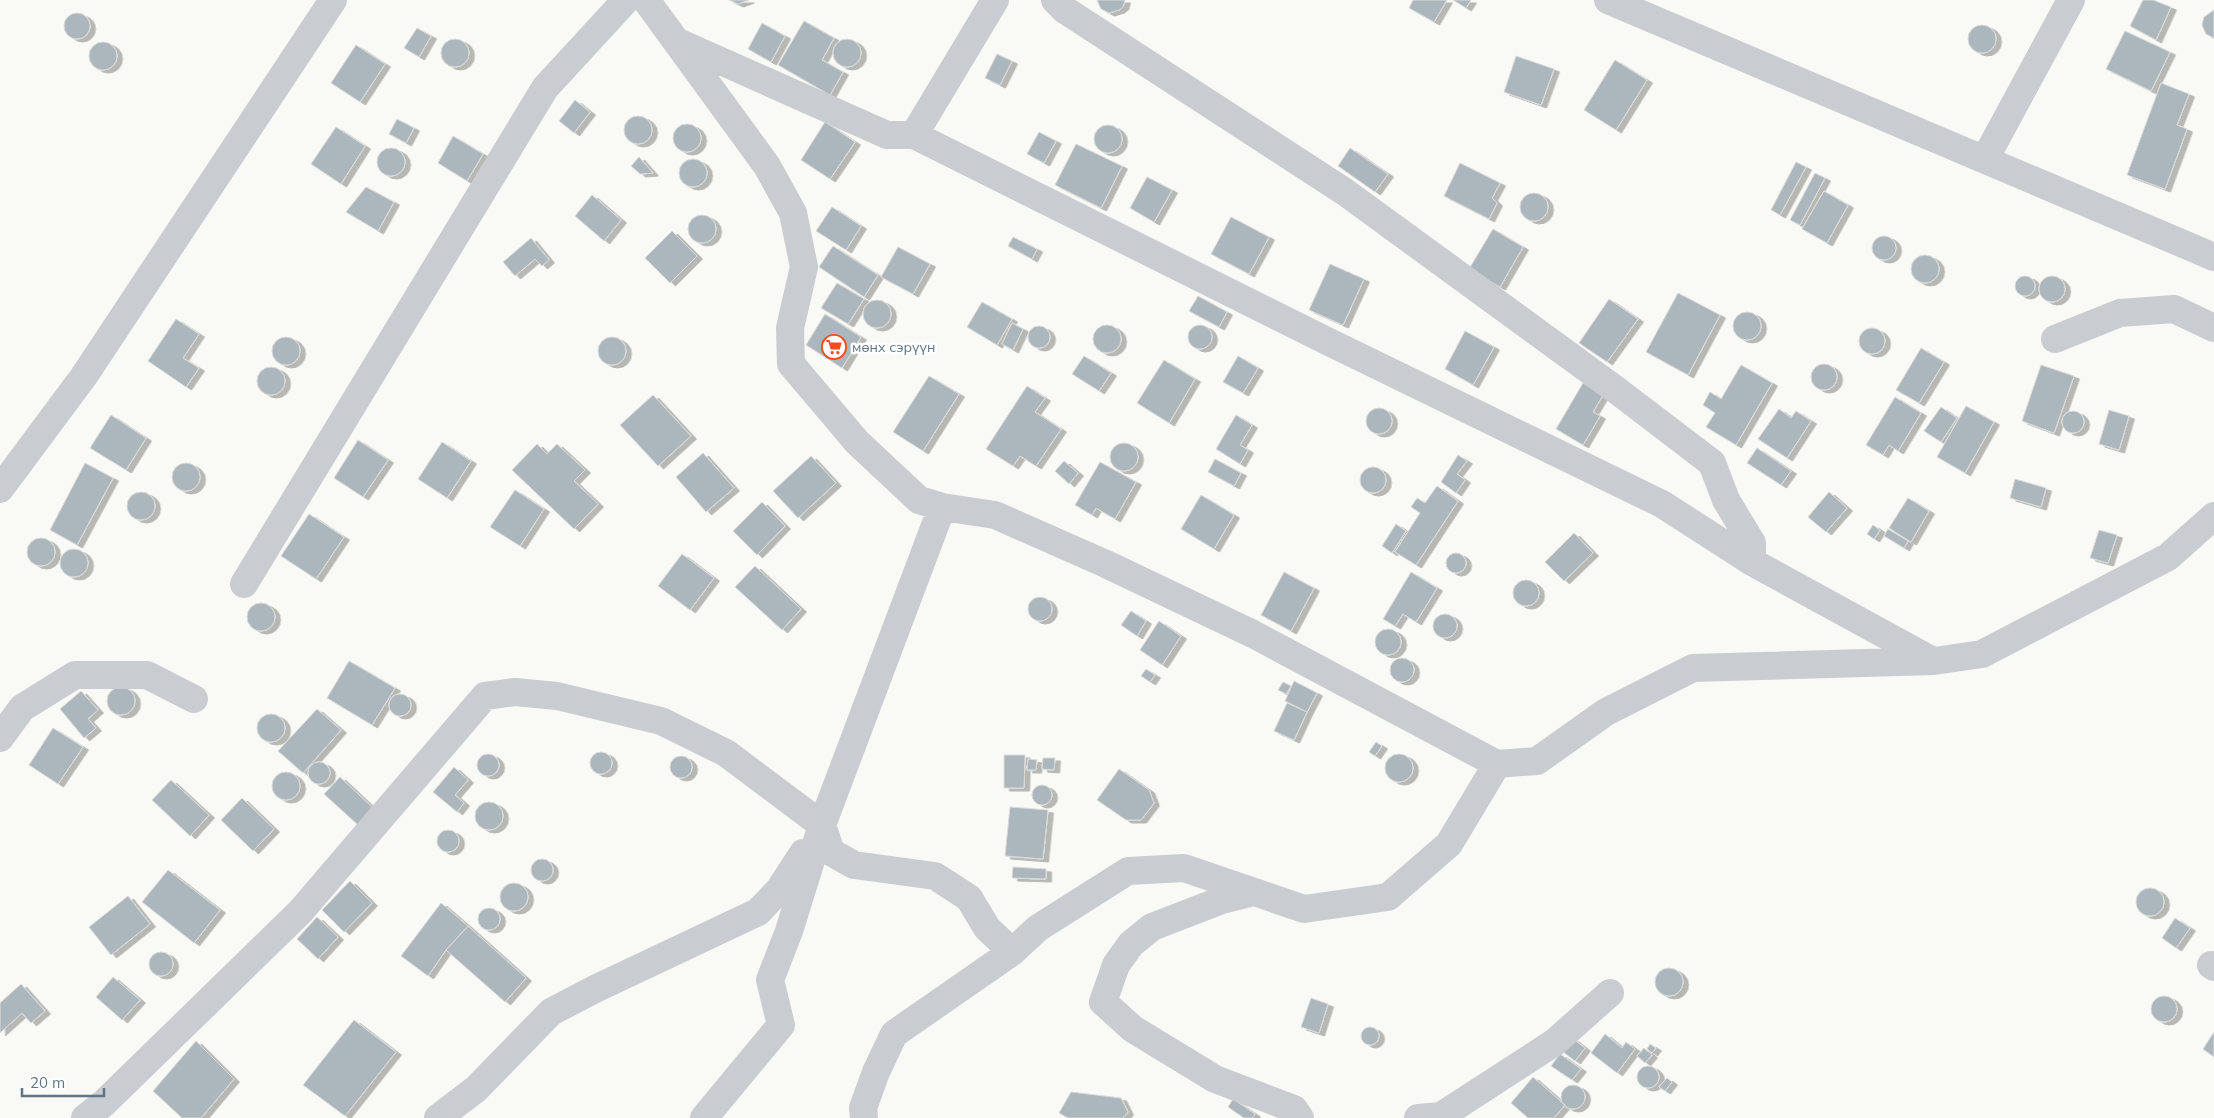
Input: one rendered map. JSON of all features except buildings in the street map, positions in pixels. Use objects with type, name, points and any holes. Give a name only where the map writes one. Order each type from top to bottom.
[{"type":"street","points":[[0,489],[84,376],[332,0]]},
{"type":"street","points":[[244,584],[544,88],[626,0]]},
{"type":"street","points":[[646,0],[767,166],[794,213],[804,267],[790,328],[791,364],[857,442],[912,494],[919,500],[942,507],[994,515],[1106,564],[1252,634],[1497,764],[1537,761],[1606,712],[1693,668],[1934,661],[1982,654],[2168,558],[2214,516]]},
{"type":"street","points":[[914,135],[995,0]]},
{"type":"street","points":[[1055,0],[1065,10],[1345,192],[1616,389],[1712,463],[1726,500],[1752,543],[1752,562]]},
{"type":"street","points":[[1608,0],[2214,257]]},
{"type":"street","points":[[1985,159],[2071,0]]},
{"type":"street","points":[[678,42],[887,135],[914,135],[1327,341],[1662,504],[1752,562],[1934,661]]},
{"type":"street","points":[[2055,339],[2120,313],[2174,309],[2214,328]]},
{"type":"street","points":[[704,1118],[780,1025],[770,980],[789,931],[822,825],[942,507]]},
{"type":"street","points":[[0,738],[22,708],[75,675],[147,675],[194,699]]},
{"type":"street","points":[[85,1118],[104,1102],[300,912],[485,696],[515,692],[557,696],[661,721],[726,754],[822,825],[831,852],[854,865],[935,876],[969,898],[987,928],[1012,952]]},
{"type":"street","points":[[1300,1118],[1294,1109],[1215,1079],[1133,1029],[1103,1002],[1116,965],[1131,944],[1152,927],[1222,900],[1254,892],[1304,908],[1388,897],[1449,844],[1497,764]]},
{"type":"street","points":[[438,1118],[476,1089],[551,1012],[758,912],[779,890],[822,825]]},
{"type":"street","points":[[864,1118],[863,1108],[866,1099],[894,1034],[1012,952],[1038,928],[1128,871],[1184,868],[1304,908]]},
{"type":"street","points":[[1418,1118],[1441,1116],[1555,1042],[1610,993]]},
{"type":"place","name":"мөнх сэрүүн","points":[[834,347]]}]
